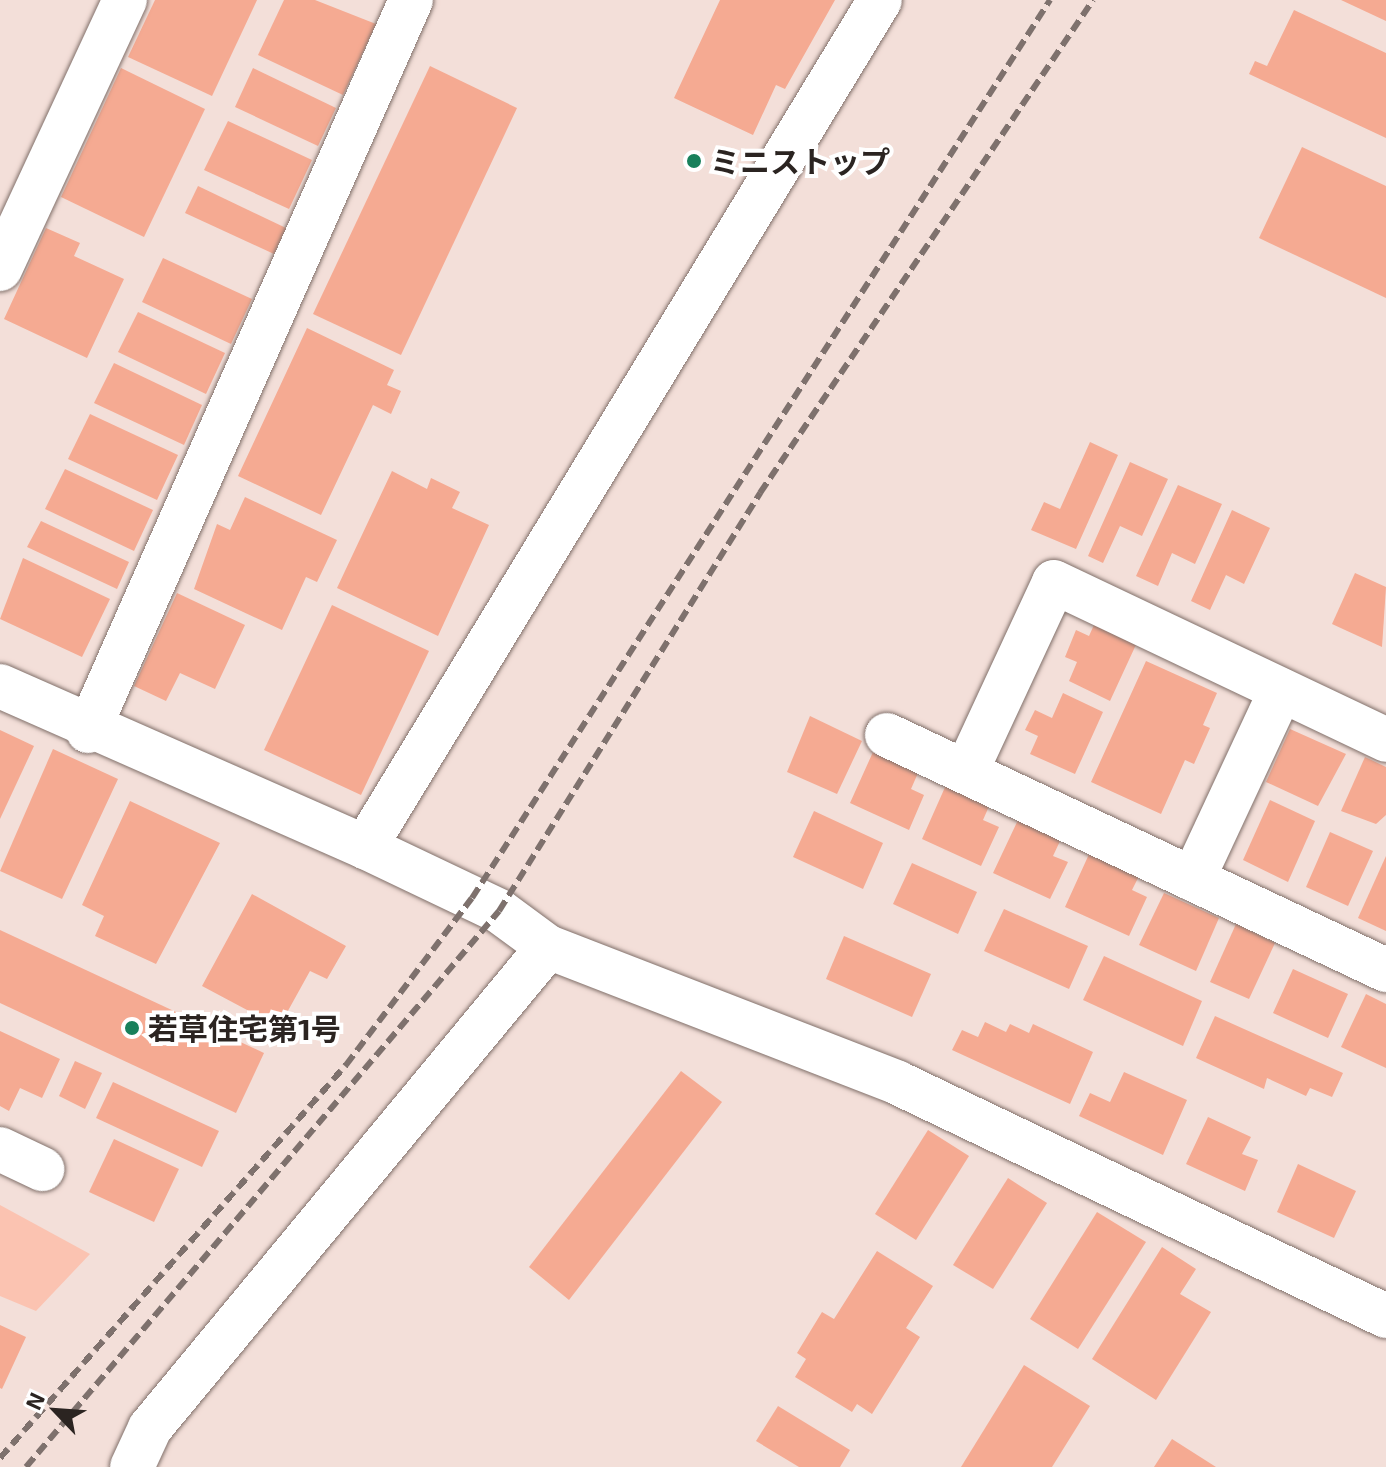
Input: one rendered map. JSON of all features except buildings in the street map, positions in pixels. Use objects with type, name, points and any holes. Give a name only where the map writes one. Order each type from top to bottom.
[{"type":"street","points":[[0,269],[125,0]]},
{"type":"street","points":[[88,731],[411,0]]},
{"type":"street","points":[[365,847],[880,0]]},
{"type":"street","points":[[966,772],[1054,582],[1386,740]]},
{"type":"street","points":[[0,686],[88,731],[365,847],[499,911],[548,947],[898,1083],[1386,1316]]},
{"type":"street","points":[[1193,879],[1281,690]]},
{"type":"street","points":[[887,735],[1386,970]]},
{"type":"street","points":[[132,1467],[150,1428],[548,947]]},
{"type":"street","points":[[0,1149],[42,1169]]},
{"type":"shaded area","points":[[0,1205],[90,1254],[36,1311],[0,1296]]},
{"type":"railway","points":[[0,1458],[346,1065],[472,898],[1050,0]]},
{"type":"railway","points":[[26,1467],[499,911],[760,493],[1093,0]]},
{"type":"place","name":"ミニストップ","points":[[694,161]]},
{"type":"place","name":"若草住宅第1号","points":[[132,1028]]}]
